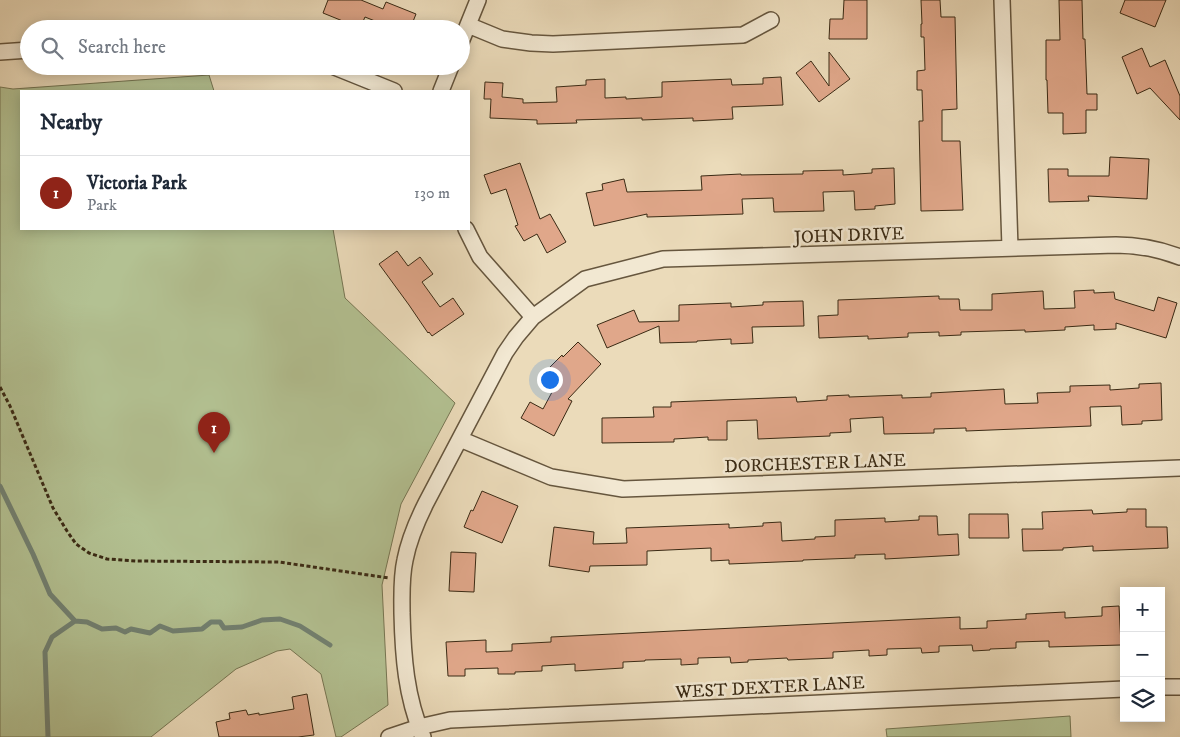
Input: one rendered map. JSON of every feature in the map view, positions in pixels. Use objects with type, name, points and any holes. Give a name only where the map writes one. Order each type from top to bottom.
[{"type":"street","points":[[470,20],[478,0]]},
{"type":"street","points":[[1002,0],[1010,248]]},
{"type":"street","points":[[470,26],[502,39],[553,44],[743,35],[771,20]]},
{"type":"street","points":[[0,52],[20,51]]},
{"type":"street","points":[[354,75],[392,90]]},
{"type":"street","points":[[441,90],[447,75]]},
{"type":"street","points":[[466,230],[480,257],[533,317]]},
{"type":"street","name":"JOHN DRIVE","points":[[421,732],[411,703],[405,672],[402,634],[402,580],[405,560],[414,528],[505,353],[533,317],[585,279],[663,259],[1130,245],[1153,248],[1180,257]]},
{"type":"street","name":"DORCHESTER LANE","points":[[460,439],[551,477],[624,489],[1180,468]]},
{"type":"street","points":[[1165,688],[1180,687]]},
{"type":"street","name":"WEST DEXTER LANE","points":[[389,737],[421,732],[450,720],[1120,689]]},
{"type":"path","points":[[0,387],[10,406],[53,508],[76,544],[89,553],[108,559],[136,561],[279,562],[402,580]]},
{"type":"green space","points":[[209,75],[214,90],[20,90],[20,230],[333,230],[345,298],[455,403],[401,504],[382,585],[388,705],[341,737],[336,737],[321,674],[290,649],[277,651],[236,669],[151,737],[0,737],[0,87],[13,89]]},
{"type":"green space","points":[[1070,716],[1071,737],[887,737],[886,729]]},
{"type":"building","points":[[328,0],[361,0],[383,9],[386,2],[416,14],[414,20],[372,20],[365,17],[364,20],[340,20],[323,13]]},
{"type":"building","points":[[844,0],[867,0],[867,39],[829,39],[830,19],[843,19]]},
{"type":"building","points":[[921,0],[940,0],[941,17],[955,17],[957,109],[942,110],[942,141],[960,141],[963,210],[921,211],[919,121],[923,121],[922,90],[917,90],[917,71],[925,70],[924,37],[921,37]]},
{"type":"building","points":[[1059,0],[1082,0],[1087,94],[1097,94],[1097,110],[1086,110],[1086,133],[1063,134],[1063,113],[1048,113],[1046,40],[1060,40]]},
{"type":"building","points":[[1125,0],[1166,0],[1155,27],[1120,13]]},
{"type":"building","points":[[1142,48],[1150,67],[1165,60],[1180,96],[1180,120],[1150,88],[1137,94],[1122,57]]},
{"type":"building","points":[[829,52],[850,79],[819,102],[796,73],[811,61],[829,86]]},
{"type":"building","points":[[781,77],[783,105],[732,107],[733,119],[693,121],[693,118],[642,120],[642,118],[576,120],[577,123],[537,124],[537,120],[490,118],[491,99],[484,99],[485,82],[503,83],[502,97],[523,99],[523,103],[557,102],[556,87],[586,85],[586,80],[605,79],[605,98],[626,97],[626,99],[662,97],[662,82],[731,79],[732,85],[763,84],[763,78]]},
{"type":"building","points":[[1110,157],[1149,159],[1147,199],[1088,196],[1089,201],[1049,202],[1048,169],[1068,169],[1068,176],[1109,176]]},
{"type":"building","points":[[520,163],[540,219],[550,214],[566,242],[547,253],[537,234],[524,241],[515,226],[518,225],[506,189],[491,194],[484,175]]},
{"type":"building","points":[[894,168],[895,204],[875,206],[875,209],[855,210],[854,191],[823,192],[824,211],[774,212],[773,198],[742,199],[743,214],[647,217],[647,214],[594,226],[586,193],[603,190],[602,184],[624,179],[627,192],[702,190],[701,176],[803,174],[803,171],[843,170],[843,175],[872,173],[872,169]]},
{"type":"building","points":[[397,251],[408,266],[420,257],[433,274],[422,282],[440,307],[453,298],[464,314],[432,336],[428,333],[379,264]]},
{"type":"building","points":[[1094,290],[1094,293],[1114,292],[1115,299],[1154,311],[1158,297],[1177,303],[1166,338],[1116,323],[1116,329],[1094,330],[1094,325],[1065,327],[1065,330],[1025,332],[1025,330],[961,332],[961,335],[939,336],[939,332],[908,333],[908,337],[868,339],[868,336],[819,338],[818,316],[838,315],[838,300],[939,296],[939,299],[959,299],[960,310],[992,310],[992,294],[1043,291],[1044,309],[1075,308],[1074,291]]},
{"type":"building","points":[[803,301],[804,326],[752,327],[753,343],[731,344],[731,339],[660,343],[659,326],[607,348],[597,325],[634,310],[639,322],[679,321],[679,305],[731,303],[731,307],[763,305],[763,302]]},
{"type":"building","points":[[578,342],[601,364],[568,399],[572,401],[554,436],[521,418],[530,402],[543,409],[559,379],[548,369]]},
{"type":"building","points":[[1161,383],[1162,420],[1142,421],[1142,424],[1122,425],[1121,406],[1090,407],[1091,426],[966,431],[966,428],[934,429],[934,433],[884,434],[883,417],[850,419],[851,432],[830,433],[830,436],[758,439],[757,420],[727,421],[727,440],[708,440],[708,437],[674,439],[674,442],[602,443],[602,418],[654,417],[653,407],[671,407],[671,402],[796,397],[797,402],[827,400],[827,396],[849,395],[849,397],[902,395],[902,398],[931,397],[931,393],[1004,389],[1005,404],[1038,403],[1037,393],[1070,392],[1070,386],[1110,385],[1110,390],[1139,388],[1139,384]]},
{"type":"building","points":[[482,491],[518,506],[502,543],[464,527]]},
{"type":"building","points":[[1127,509],[1146,509],[1146,527],[1167,527],[1168,548],[1093,551],[1093,546],[1063,548],[1063,550],[1023,551],[1022,529],[1043,529],[1042,512],[1092,510],[1093,514],[1127,512]]},
{"type":"building","points":[[969,514],[1008,514],[1009,538],[969,538]]},
{"type":"building","points":[[919,516],[937,516],[938,535],[958,534],[959,555],[885,559],[885,554],[855,555],[855,558],[729,564],[729,560],[711,561],[711,548],[647,551],[647,565],[590,566],[589,572],[549,566],[554,527],[594,532],[593,544],[627,543],[626,528],[729,524],[729,528],[763,526],[763,523],[781,522],[782,541],[835,536],[835,520],[885,518],[885,522],[919,520]]},
{"type":"building","points":[[451,552],[476,553],[474,592],[449,591]]},
{"type":"building","points":[[1119,606],[1120,645],[1049,647],[1049,641],[1016,642],[1016,648],[990,650],[973,651],[972,645],[939,646],[939,652],[922,653],[921,648],[887,649],[887,655],[869,656],[869,650],[833,652],[833,658],[788,660],[787,658],[731,663],[730,657],[698,658],[698,664],[681,665],[681,659],[645,660],[623,662],[623,668],[575,671],[575,664],[542,666],[542,671],[515,672],[515,674],[498,674],[498,668],[465,669],[465,676],[448,676],[446,642],[486,640],[486,652],[512,651],[512,644],[551,642],[551,637],[960,617],[960,629],[987,628],[987,621],[1026,619],[1026,614],[1065,612],[1065,618],[1102,616],[1102,607]]},
{"type":"building","points":[[307,694],[314,735],[298,737],[219,737],[216,722],[230,719],[229,713],[246,710],[248,715],[259,713],[259,715],[294,709],[292,697]]},
{"type":"waterway","points":[[0,486],[50,594],[75,621]]},
{"type":"waterway","points":[[48,737],[45,652],[52,637],[75,621],[87,622],[102,629],[116,628],[125,632],[131,629],[150,633],[160,626],[173,631],[202,629],[211,622],[220,622],[224,628],[242,627],[262,620],[280,619],[300,626],[330,645]]},
{"type":"place","name":"Victoria Park","points":[[214,453]]}]
